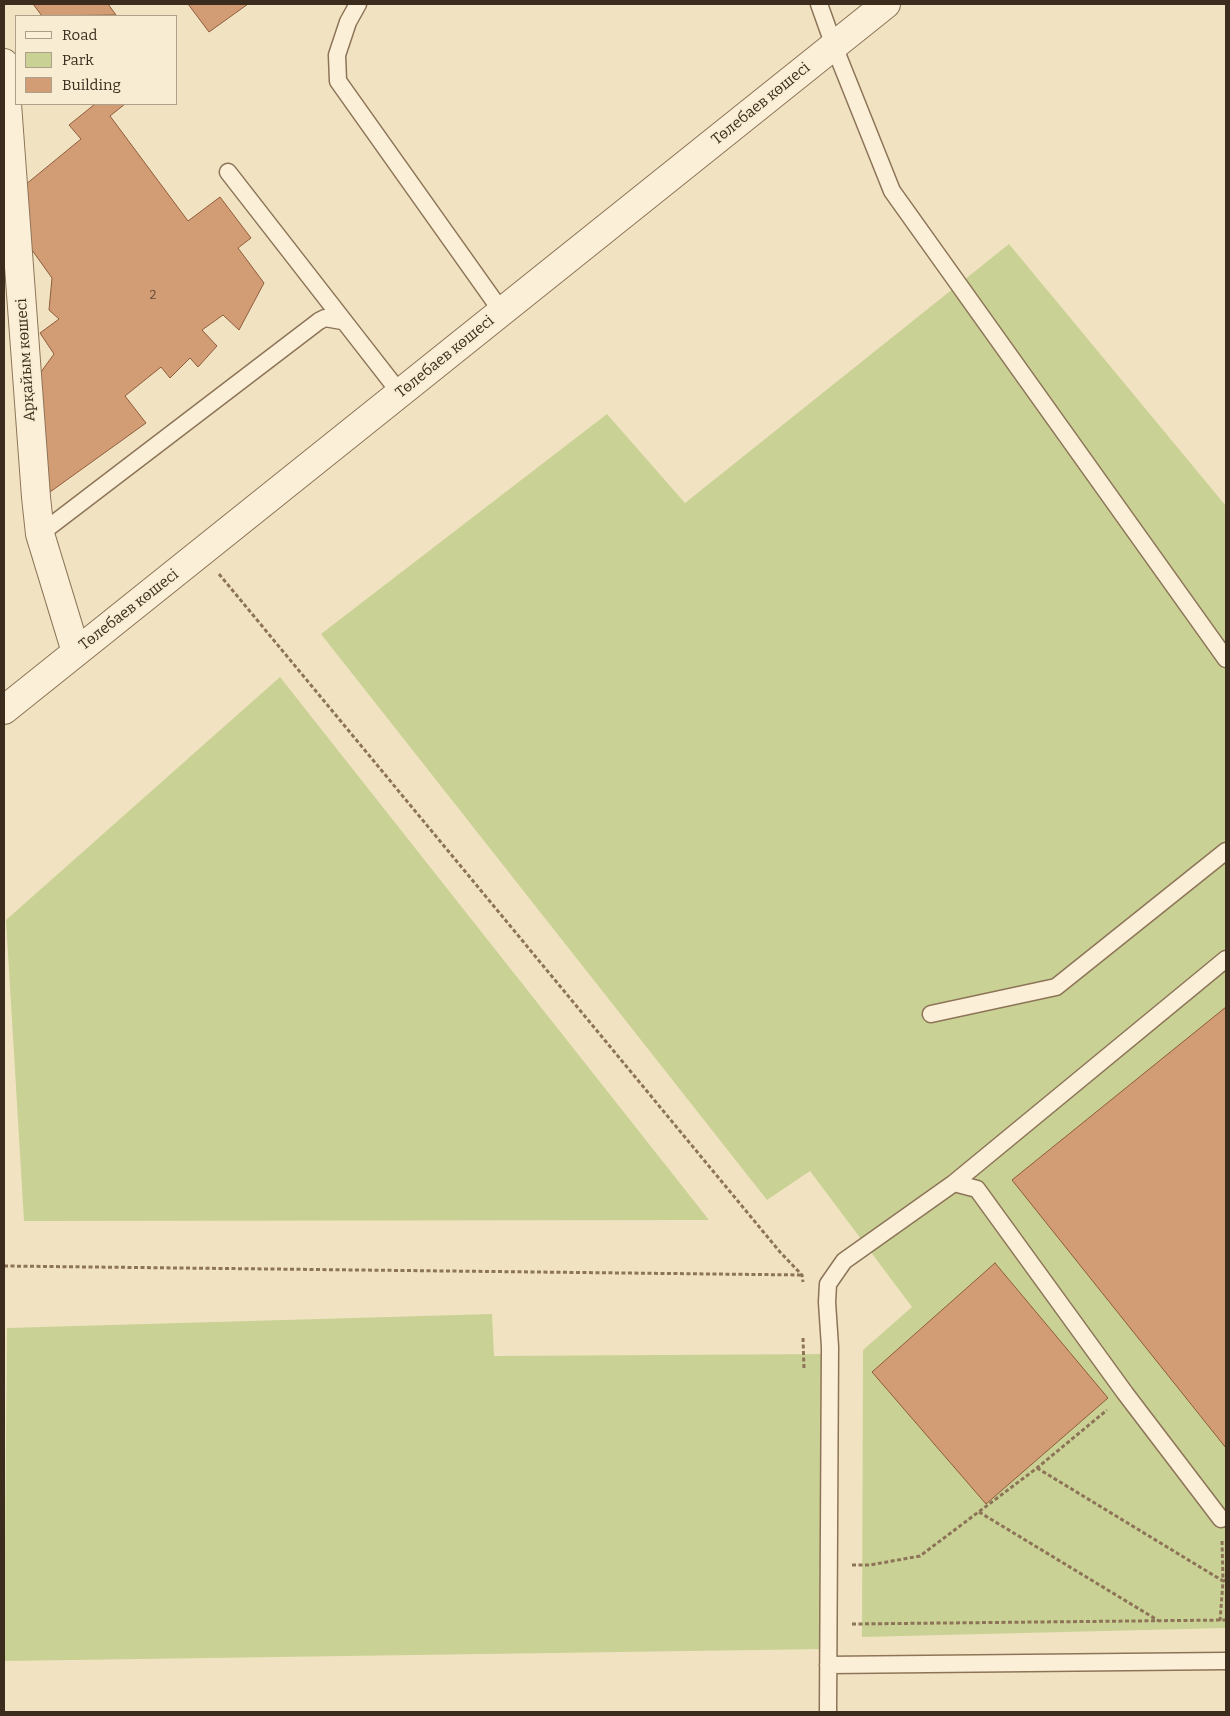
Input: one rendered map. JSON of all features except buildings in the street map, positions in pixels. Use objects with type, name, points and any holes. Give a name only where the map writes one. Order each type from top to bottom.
[{"type":"street","name":"Төлебаев көшесі","points":[[4,710],[886,4]]},
{"type":"street","name":"Арқайым көшесі","points":[[4,63],[40,534],[76,652]]},
{"type":"lane","points":[[358,4],[348,22],[337,55],[338,81],[502,312]]},
{"type":"lane","points":[[819,4],[892,190],[1226,659]]},
{"type":"lane","points":[[228,172],[400,394]]},
{"type":"lane","points":[[40,534],[319,321],[325,318],[342,321]]},
{"type":"lane","points":[[932,1014],[1056,987],[1226,851]]},
{"type":"lane","points":[[828,1712],[830,1347],[827,1302],[828,1284],[844,1261],[954,1183],[1226,958]]},
{"type":"lane","points":[[954,1183],[977,1189],[1125,1393],[1220,1519]]},
{"type":"lane","points":[[828,1665],[1226,1660]]},
{"type":"path","points":[[201,553],[780,1252],[802,1275],[803,1284]]},
{"type":"path","points":[[4,1266],[802,1275]]},
{"type":"path","points":[[803,1336],[804,1374]]},
{"type":"path","points":[[829,1565],[870,1565],[920,1556],[1037,1468],[1125,1393]]},
{"type":"path","points":[[1037,1468],[1225,1581]]},
{"type":"path","points":[[980,1512],[1159,1621]]},
{"type":"path","points":[[1220,1519],[1225,1581],[1220,1621]]},
{"type":"path","points":[[829,1624],[1226,1620]]},
{"type":"green space","points":[[1009,244],[1226,506],[1226,1628],[862,1637],[863,1350],[912,1307],[810,1171],[767,1200],[321,634],[607,414],[685,503]]},
{"type":"green space","points":[[280,677],[709,1220],[24,1221],[6,920]]},
{"type":"green space","points":[[492,1314],[494,1356],[828,1354],[826,1649],[4,1661],[7,1328]]}]
